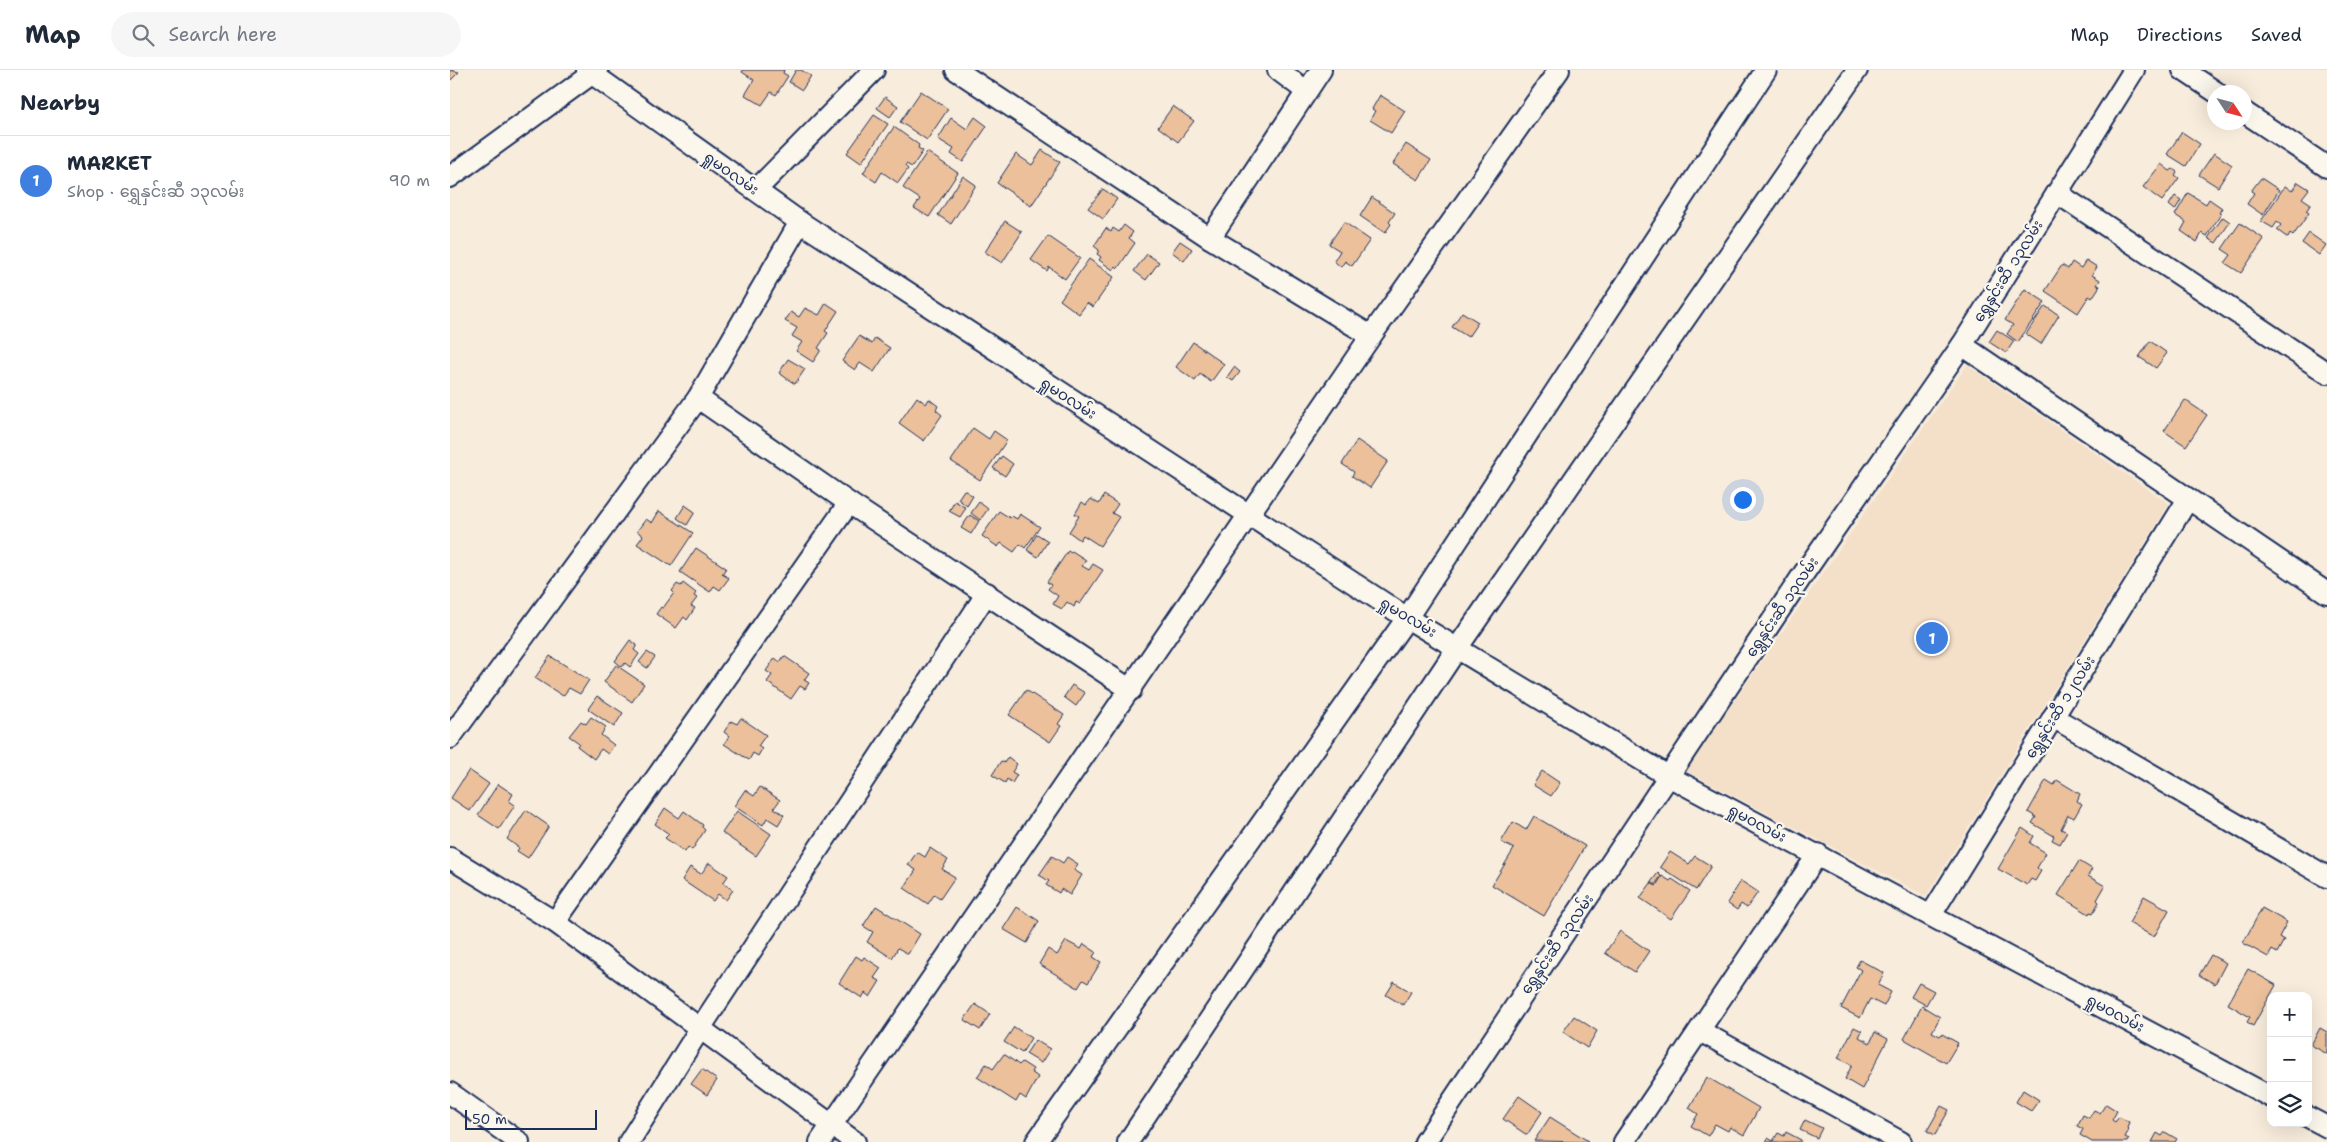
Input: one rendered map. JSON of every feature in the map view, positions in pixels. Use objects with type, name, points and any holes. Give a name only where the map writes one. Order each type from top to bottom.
[{"type":"street","points":[[756,190],[874,70]]},
{"type":"street","points":[[956,70],[1210,238],[1371,336]]},
{"type":"street","points":[[1278,70],[1306,91]]},
{"type":"street","points":[[1210,238],[1321,70]]},
{"type":"street","points":[[820,1142],[1250,517],[1371,336],[1558,70]]},
{"type":"street","points":[[1036,1142],[1407,618],[1766,70]]},
{"type":"street","points":[[1128,1142],[1458,647],[1857,70]]},
{"type":"street","name":"ရွှေနှင်းဆီ ၁၃လမ်း","points":[[1425,1142],[1802,576],[1962,345],[2134,70]]},
{"type":"street","points":[[2183,70],[2207,86]]},
{"type":"street","points":[[450,177],[592,72]]},
{"type":"street","name":"ရှုမဝလမ်း","points":[[592,72],[800,222],[1407,618],[1458,647],[1668,776],[1818,854],[2267,1095]]},
{"type":"street","points":[[2252,117],[2327,167]]},
{"type":"street","points":[[2057,193],[2327,373]]},
{"type":"street","points":[[450,738],[698,398],[800,222]]},
{"type":"street","points":[[1962,345],[2327,593]]},
{"type":"street","points":[[698,398],[849,503],[1131,690]]},
{"type":"street","name":"ရွှေနှင်းဆီ ၁၂လမ်း","points":[[1931,915],[2188,499]]},
{"type":"street","points":[[555,922],[849,503]]},
{"type":"street","points":[[629,1142],[701,1027],[987,593]]},
{"type":"street","points":[[2053,717],[2327,877]]},
{"type":"street","points":[[1624,1142],[1818,854]]},
{"type":"street","points":[[450,858],[555,922],[701,1027],[855,1142]]},
{"type":"street","points":[[1700,1030],[1901,1142]]},
{"type":"street","points":[[450,1093],[519,1142]]},
{"type":"street","points":[[2312,1119],[2327,1127]]},
{"type":"shaded area","points":[[1967,365],[2169,504],[1926,896],[1686,771]]},
{"type":"building","points":[[450,70],[459,72],[450,81]]},
{"type":"building","points":[[743,70],[784,70],[783,73],[788,76],[776,95],[771,92],[762,105],[745,95],[754,80],[742,72]]},
{"type":"building","points":[[796,70],[801,70],[811,76],[802,90],[789,82]]},
{"type":"building","points":[[921,91],[948,109],[927,140],[900,122]]},
{"type":"building","points":[[1380,95],[1405,111],[1391,133],[1370,120],[1375,111],[1372,109]]},
{"type":"building","points":[[885,97],[898,106],[890,117],[877,108]]},
{"type":"building","points":[[1173,106],[1194,121],[1178,142],[1158,127]]},
{"type":"building","points":[[874,115],[888,124],[861,163],[847,153]]},
{"type":"building","points":[[975,117],[987,126],[963,162],[951,154],[954,149],[938,139],[951,118],[967,129]]},
{"type":"building","points":[[894,127],[919,145],[918,148],[923,151],[912,167],[906,164],[905,166],[908,169],[898,183],[882,172],[876,182],[863,173]]},
{"type":"building","points":[[2182,132],[2200,144],[2186,166],[2167,154]]},
{"type":"building","points":[[1406,144],[1431,160],[1418,180],[1393,164]]},
{"type":"building","points":[[1042,150],[1060,162],[1031,206],[997,183],[1016,154],[1032,165]]},
{"type":"building","points":[[927,152],[958,173],[929,217],[914,208],[920,199],[903,188]]},
{"type":"building","points":[[2214,153],[2232,165],[2218,187],[2199,175]]},
{"type":"building","points":[[2161,164],[2170,171],[2173,169],[2177,172],[2175,175],[2179,178],[2162,201],[2143,187]]},
{"type":"building","points":[[963,176],[976,185],[951,224],[938,215]]},
{"type":"building","points":[[2261,178],[2279,190],[2263,215],[2247,204],[2254,193],[2251,191]]},
{"type":"building","points":[[2298,182],[2309,189],[2302,198],[2311,204],[2306,211],[2309,213],[2293,236],[2290,234],[2288,238],[2277,230],[2281,225],[2277,222],[2273,228],[2261,221],[2285,186],[2292,191]]},
{"type":"building","points":[[1103,189],[1117,199],[1103,219],[1088,208]]},
{"type":"building","points":[[2188,193],[2206,204],[2209,199],[2222,208],[2219,213],[2221,214],[2207,236],[2202,233],[2197,242],[2181,231],[2186,222],[2175,215]]},
{"type":"building","points":[[2175,196],[2181,200],[2175,210],[2169,205]]},
{"type":"building","points":[[1372,197],[1395,213],[1385,233],[1360,216]]},
{"type":"building","points":[[2223,217],[2230,222],[2216,243],[2208,238]]},
{"type":"building","points":[[1005,221],[1022,232],[1002,263],[985,252]]},
{"type":"building","points":[[1344,222],[1370,240],[1352,266],[1345,261],[1341,267],[1334,261],[1340,251],[1329,244]]},
{"type":"building","points":[[2240,223],[2264,239],[2241,273],[2225,263],[2231,255],[2222,249]]},
{"type":"building","points":[[1124,225],[1133,232],[1129,238],[1135,243],[1118,268],[1116,266],[1113,270],[1099,260],[1101,257],[1097,254],[1099,250],[1094,246],[1106,228],[1111,232],[1113,228],[1119,232]]},
{"type":"building","points":[[2309,233],[2326,245],[2319,255],[2302,243]]},
{"type":"building","points":[[1048,236],[1080,258],[1065,279],[1049,267],[1047,271],[1031,260]]},
{"type":"building","points":[[1180,241],[1192,249],[1184,261],[1172,252]]},
{"type":"building","points":[[1147,254],[1159,262],[1146,280],[1134,271]]},
{"type":"building","points":[[1089,259],[1114,277],[1093,307],[1087,303],[1079,314],[1060,300]]},
{"type":"building","points":[[2086,260],[2097,267],[2092,275],[2100,280],[2097,285],[2100,286],[2092,298],[2089,296],[2078,313],[2045,291],[2062,265],[2068,269],[2072,262],[2081,268]]},
{"type":"building","points":[[2025,289],[2045,302],[2018,342],[2007,334],[2013,325],[2005,320]]},
{"type":"building","points":[[826,303],[838,311],[825,331],[828,333],[818,348],[821,350],[813,362],[796,351],[802,342],[792,336],[797,328],[785,321],[791,312],[799,317],[805,308],[819,315]]},
{"type":"building","points":[[2045,306],[2059,315],[2041,344],[2026,334]]},
{"type":"building","points":[[1462,312],[1478,322],[1468,337],[1452,327]]},
{"type":"building","points":[[1997,330],[2014,341],[2006,353],[1989,342]]},
{"type":"building","points":[[859,336],[872,344],[875,338],[890,348],[874,372],[860,363],[855,370],[842,361]]},
{"type":"building","points":[[2150,341],[2167,353],[2156,368],[2139,357]]},
{"type":"building","points":[[1193,342],[1224,364],[1211,382],[1200,374],[1195,381],[1176,367]]},
{"type":"building","points":[[788,359],[805,369],[795,384],[779,373]]},
{"type":"building","points":[[1234,367],[1240,372],[1233,381],[1227,377]]},
{"type":"building","points":[[917,397],[926,404],[929,399],[938,406],[936,410],[942,415],[924,441],[899,423]]},
{"type":"building","points":[[2185,400],[2207,415],[2186,446],[2164,431]]},
{"type":"building","points":[[973,428],[989,439],[994,431],[1007,440],[980,480],[951,461]]},
{"type":"building","points":[[1357,440],[1388,461],[1370,488],[1352,476],[1354,472],[1342,464]]},
{"type":"building","points":[[1002,456],[1013,464],[1005,476],[993,468]]},
{"type":"building","points":[[964,490],[973,496],[967,506],[958,499]]},
{"type":"building","points":[[1104,495],[1118,504],[1112,513],[1119,517],[1100,546],[1083,535],[1080,540],[1069,532],[1079,516],[1075,514],[1082,502],[1086,505],[1091,499],[1099,504]]},
{"type":"building","points":[[955,501],[966,508],[960,517],[949,511]]},
{"type":"building","points":[[979,502],[988,509],[980,520],[971,513]]},
{"type":"building","points":[[685,505],[695,512],[687,525],[677,518]]},
{"type":"building","points":[[659,511],[693,533],[671,566],[637,544],[643,536],[637,531],[646,519],[652,523]]},
{"type":"building","points":[[999,511],[1010,518],[1012,516],[1017,519],[1020,514],[1040,527],[1025,548],[1020,544],[1014,552],[1001,543],[998,547],[982,536]]},
{"type":"building","points":[[970,515],[979,521],[971,534],[961,528]]},
{"type":"building","points":[[1037,534],[1048,541],[1038,557],[1027,550]]},
{"type":"building","points":[[696,548],[726,568],[722,574],[729,578],[720,590],[714,586],[710,592],[680,572]]},
{"type":"building","points":[[1068,551],[1071,553],[1072,551],[1086,560],[1082,566],[1089,570],[1093,564],[1103,570],[1080,604],[1076,602],[1074,607],[1067,602],[1062,609],[1053,604],[1058,596],[1048,589],[1051,585],[1047,582]]},
{"type":"building","points":[[683,583],[696,593],[694,596],[697,598],[691,606],[695,608],[687,620],[684,617],[676,628],[656,614],[674,593],[672,591],[677,584],[681,586]]},
{"type":"building","points":[[630,640],[637,645],[634,650],[639,654],[630,667],[625,663],[622,667],[615,661]]},
{"type":"building","points":[[647,652],[655,657],[647,668],[639,662]]},
{"type":"building","points":[[550,656],[589,680],[580,694],[569,688],[563,696],[535,678]]},
{"type":"building","points":[[784,656],[809,673],[804,680],[809,683],[805,689],[800,686],[791,699],[767,682],[772,675],[766,671],[775,658],[780,662]]},
{"type":"building","points":[[616,665],[644,684],[632,702],[604,682]]},
{"type":"building","points":[[1072,685],[1085,693],[1076,706],[1064,697]]},
{"type":"building","points":[[1026,690],[1064,715],[1058,724],[1061,726],[1050,742],[1009,715]]},
{"type":"building","points":[[597,696],[623,713],[614,727],[588,709]]},
{"type":"building","points":[[591,717],[606,727],[601,735],[614,745],[608,754],[601,749],[594,759],[577,746],[579,743],[569,736],[581,721],[586,724]]},
{"type":"building","points":[[741,718],[766,735],[758,746],[762,749],[758,756],[753,753],[749,760],[724,744],[729,736],[724,732],[731,721],[737,724]]},
{"type":"building","points":[[1008,757],[1017,764],[1012,772],[1017,775],[1012,783],[1007,779],[1005,783],[992,775],[1001,761],[1004,763]]},
{"type":"building","points":[[469,770],[489,784],[470,811],[451,798]]},
{"type":"building","points":[[1542,771],[1560,783],[1551,796],[1533,785]]},
{"type":"building","points":[[2046,780],[2054,785],[2057,780],[2080,794],[2077,801],[2082,804],[2074,818],[2068,815],[2061,829],[2067,832],[2060,844],[2052,840],[2054,836],[2032,823],[2036,817],[2028,812]]},
{"type":"building","points":[[498,784],[513,794],[509,801],[515,805],[499,829],[478,815]]},
{"type":"building","points":[[760,787],[780,800],[774,808],[784,815],[778,825],[767,818],[763,825],[734,806],[745,790],[754,796]]},
{"type":"building","points":[[665,808],[679,818],[684,811],[703,825],[702,827],[705,830],[692,850],[688,847],[685,852],[665,838],[669,834],[655,824]]},
{"type":"building","points":[[526,810],[549,826],[528,858],[517,851],[519,848],[507,839]]},
{"type":"building","points":[[737,811],[771,834],[756,856],[722,833]]},
{"type":"building","points":[[1534,816],[1585,846],[1544,916],[1492,885],[1514,849],[1501,842],[1513,822],[1526,830]]},
{"type":"building","points":[[2022,828],[2034,836],[2030,843],[2046,853],[2037,868],[2041,871],[2035,881],[2031,879],[2027,885],[1998,869]]},
{"type":"building","points":[[930,848],[948,860],[942,869],[955,877],[940,899],[934,895],[928,904],[904,888],[916,870],[908,865],[917,852],[925,857]]},
{"type":"building","points":[[1670,852],[1689,864],[1695,856],[1711,866],[1696,890],[1660,867]]},
{"type":"building","points":[[1052,856],[1063,863],[1067,857],[1078,864],[1074,870],[1082,875],[1070,895],[1061,889],[1059,893],[1046,885],[1049,881],[1039,875]]},
{"type":"building","points":[[2079,861],[2092,869],[2088,876],[2105,886],[2097,900],[2099,902],[2093,913],[2090,912],[2089,914],[2058,895]]},
{"type":"building","points":[[709,863],[728,876],[723,883],[733,890],[726,900],[718,894],[713,901],[682,880],[690,867],[701,874]]},
{"type":"building","points":[[1658,873],[1661,876],[1655,885],[1651,882]]},
{"type":"building","points":[[1662,876],[1670,881],[1672,879],[1690,891],[1671,919],[1640,898],[1651,883],[1656,886]]},
{"type":"building","points":[[1741,881],[1758,892],[1747,908],[1741,904],[1737,910],[1727,903]]},
{"type":"building","points":[[2144,896],[2169,910],[2154,937],[2129,923]]},
{"type":"building","points":[[876,906],[920,934],[908,954],[898,948],[892,958],[867,942],[873,932],[863,926]]},
{"type":"building","points":[[1017,907],[1039,921],[1027,943],[1003,929]]},
{"type":"building","points":[[2262,908],[2287,922],[2279,937],[2284,940],[2277,953],[2272,950],[2268,957],[2243,943]]},
{"type":"building","points":[[1620,931],[1649,951],[1635,972],[1605,953]]},
{"type":"building","points":[[1066,941],[1081,949],[1084,944],[1096,952],[1093,957],[1101,962],[1088,983],[1083,980],[1078,988],[1039,964],[1048,949],[1057,955]]},
{"type":"building","points":[[2211,955],[2226,963],[2215,984],[2199,975]]},
{"type":"building","points":[[856,956],[862,960],[864,957],[881,968],[874,978],[880,981],[870,997],[865,993],[862,998],[839,983]]},
{"type":"building","points":[[1860,960],[1884,973],[1878,985],[1891,992],[1884,1006],[1870,999],[1860,1018],[1841,1008],[1861,970],[1856,967]]},
{"type":"building","points":[[2248,969],[2276,985],[2272,992],[2267,992],[2267,1001],[2253,1026],[2247,1022],[2250,1017],[2228,1004]]},
{"type":"building","points":[[1394,982],[1411,992],[1403,1005],[1386,995]]},
{"type":"building","points":[[1919,983],[1934,991],[1926,1005],[1911,997]]},
{"type":"building","points":[[975,1004],[990,1014],[980,1030],[964,1020]]},
{"type":"building","points":[[1922,1006],[1940,1017],[1932,1032],[1940,1036],[1942,1034],[1958,1043],[1946,1063],[1904,1039]]},
{"type":"building","points":[[1574,1016],[1597,1031],[1587,1048],[1563,1032]]},
{"type":"building","points":[[1014,1027],[1031,1038],[1022,1053],[1004,1042]]},
{"type":"building","points":[[1854,1027],[1862,1031],[1859,1037],[1870,1043],[1875,1032],[1888,1039],[1862,1089],[1845,1079],[1852,1065],[1838,1058]]},
{"type":"building","points":[[2320,1028],[2327,1032],[2327,1054],[2312,1046]]},
{"type":"building","points":[[1035,1040],[1050,1049],[1041,1063],[1026,1054]]},
{"type":"building","points":[[1004,1054],[1019,1065],[1022,1062],[1033,1069],[1031,1072],[1038,1077],[1026,1099],[1020,1095],[1016,1102],[977,1077],[986,1064],[993,1069]]},
{"type":"building","points":[[702,1069],[717,1080],[707,1095],[691,1084]]},
{"type":"building","points":[[1707,1077],[1759,1108],[1744,1135],[1730,1127],[1728,1131],[1715,1124],[1708,1136],[1691,1126],[1698,1114],[1689,1108]]},
{"type":"building","points":[[2023,1090],[2039,1100],[2031,1111],[2016,1102]]},
{"type":"building","points":[[1519,1096],[1542,1112],[1527,1135],[1503,1119]]},
{"type":"building","points":[[2106,1104],[2117,1111],[2112,1120],[2115,1122],[2119,1117],[2129,1122],[2127,1128],[2129,1130],[2125,1137],[2129,1139],[2127,1142],[2092,1142],[2080,1135],[2083,1129],[2077,1126],[2083,1115],[2089,1118],[2094,1110],[2100,1113]]},
{"type":"building","points":[[1941,1106],[1949,1110],[1935,1135],[1927,1131]]},
{"type":"building","points":[[1550,1117],[1588,1141],[1534,1141]]},
{"type":"building","points":[[1805,1120],[1822,1128],[1817,1138],[1800,1130]]},
{"type":"building","points":[[1786,1132],[1801,1140],[1800,1142],[1766,1142],[1768,1138],[1773,1141],[1778,1133],[1784,1136]]},
{"type":"building","points":[[2165,1132],[2177,1139],[2175,1142],[2152,1142],[2157,1133],[2162,1136]]},
{"type":"place","name":"MARKET","points":[[1932,638]]}]
